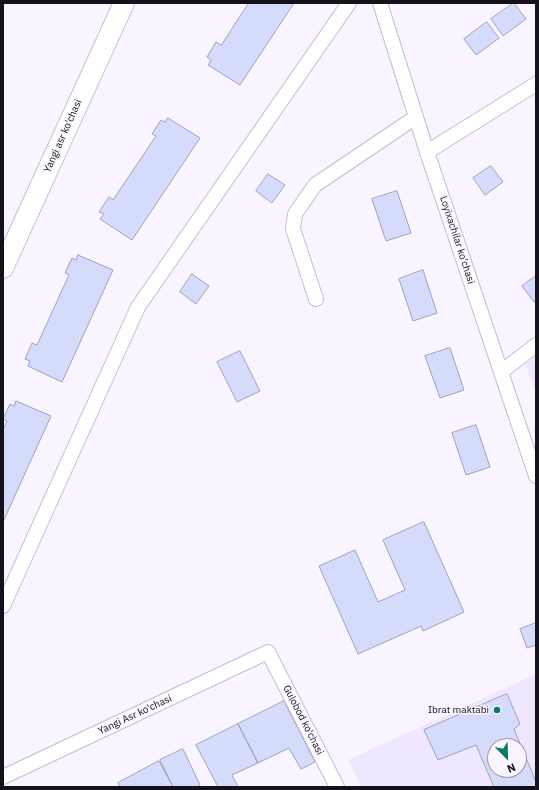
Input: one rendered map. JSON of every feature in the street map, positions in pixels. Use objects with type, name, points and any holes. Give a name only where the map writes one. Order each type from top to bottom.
[{"type":"street","name":"Yangi asr ko'chasi","points":[[3,268],[124,3]]},
{"type":"street","points":[[3,606],[138,307],[349,3]]},
{"type":"street","name":"Loyixachilar ko'chasi","points":[[380,3],[427,152],[536,476]]},
{"type":"street","points":[[427,152],[536,84]]},
{"type":"street","points":[[316,298],[294,229],[295,214],[315,185],[416,117]]},
{"type":"street","points":[[501,372],[536,345]]},
{"type":"street","name":"Yangi Asr ko'chasi","points":[[3,777],[268,652]]},
{"type":"street","name":"Gulobod ko'chasi","points":[[268,652],[337,787]]},
{"type":"shaded area","points":[[536,356],[536,393],[525,364]]},
{"type":"shaded area","name":"Ibrat maktabi","points":[[536,674],[536,787],[362,787],[348,760]]},
{"type":"building","points":[[249,3],[294,3],[240,85],[208,65],[211,60],[207,57],[216,42],[221,45]]},
{"type":"building","points":[[514,3],[526,19],[503,36],[491,19]]},
{"type":"building","points":[[487,22],[499,38],[476,55],[464,39]]},
{"type":"building","points":[[168,118],[200,138],[132,240],[100,219],[104,214],[99,212],[109,197],[113,200],[156,136],[152,134],[161,120],[165,122]]},
{"type":"building","points":[[491,166],[503,182],[485,195],[473,178]]},
{"type":"building","points":[[268,174],[285,185],[272,203],[256,191]]},
{"type":"building","points":[[397,191],[411,233],[386,241],[372,199]]},
{"type":"building","points":[[78,255],[113,270],[62,382],[28,366],[30,361],[25,359],[32,343],[37,345],[69,275],[65,273],[72,258],[76,260]]},
{"type":"building","points":[[423,270],[437,313],[413,321],[399,279]]},
{"type":"building","points":[[192,274],[209,286],[196,304],[180,292]]},
{"type":"building","points":[[536,276],[536,301],[534,302],[522,286]]},
{"type":"building","points":[[450,348],[464,390],[440,398],[425,356]]},
{"type":"building","points":[[240,351],[260,391],[237,402],[217,362]]},
{"type":"building","points":[[16,401],[51,416],[3,522],[3,430],[7,421],[3,419],[10,404],[14,406]]},
{"type":"building","points":[[476,425],[490,467],[466,475],[452,433]]},
{"type":"building","points":[[424,522],[464,612],[423,631],[421,626],[358,654],[319,566],[355,550],[378,602],[405,590],[383,540]]},
{"type":"building","points":[[536,623],[536,645],[527,648],[520,629]]},
{"type":"building","points":[[507,694],[520,724],[514,729],[518,738],[487,738],[487,771],[476,745],[438,760],[424,730]]},
{"type":"building","points":[[284,701],[315,762],[301,769],[289,748],[258,763],[238,724]]},
{"type":"building","points":[[238,724],[258,763],[232,775],[238,787],[218,787],[196,745]]},
{"type":"building","points":[[183,749],[200,785],[197,787],[173,787],[160,760]]},
{"type":"building","points":[[527,760],[536,782],[536,787],[494,787],[490,778],[527,778]]},
{"type":"building","points":[[159,761],[173,787],[120,787],[118,783]]},
{"type":"place","name":"Ibrat maktabi","points":[[497,710]]}]
